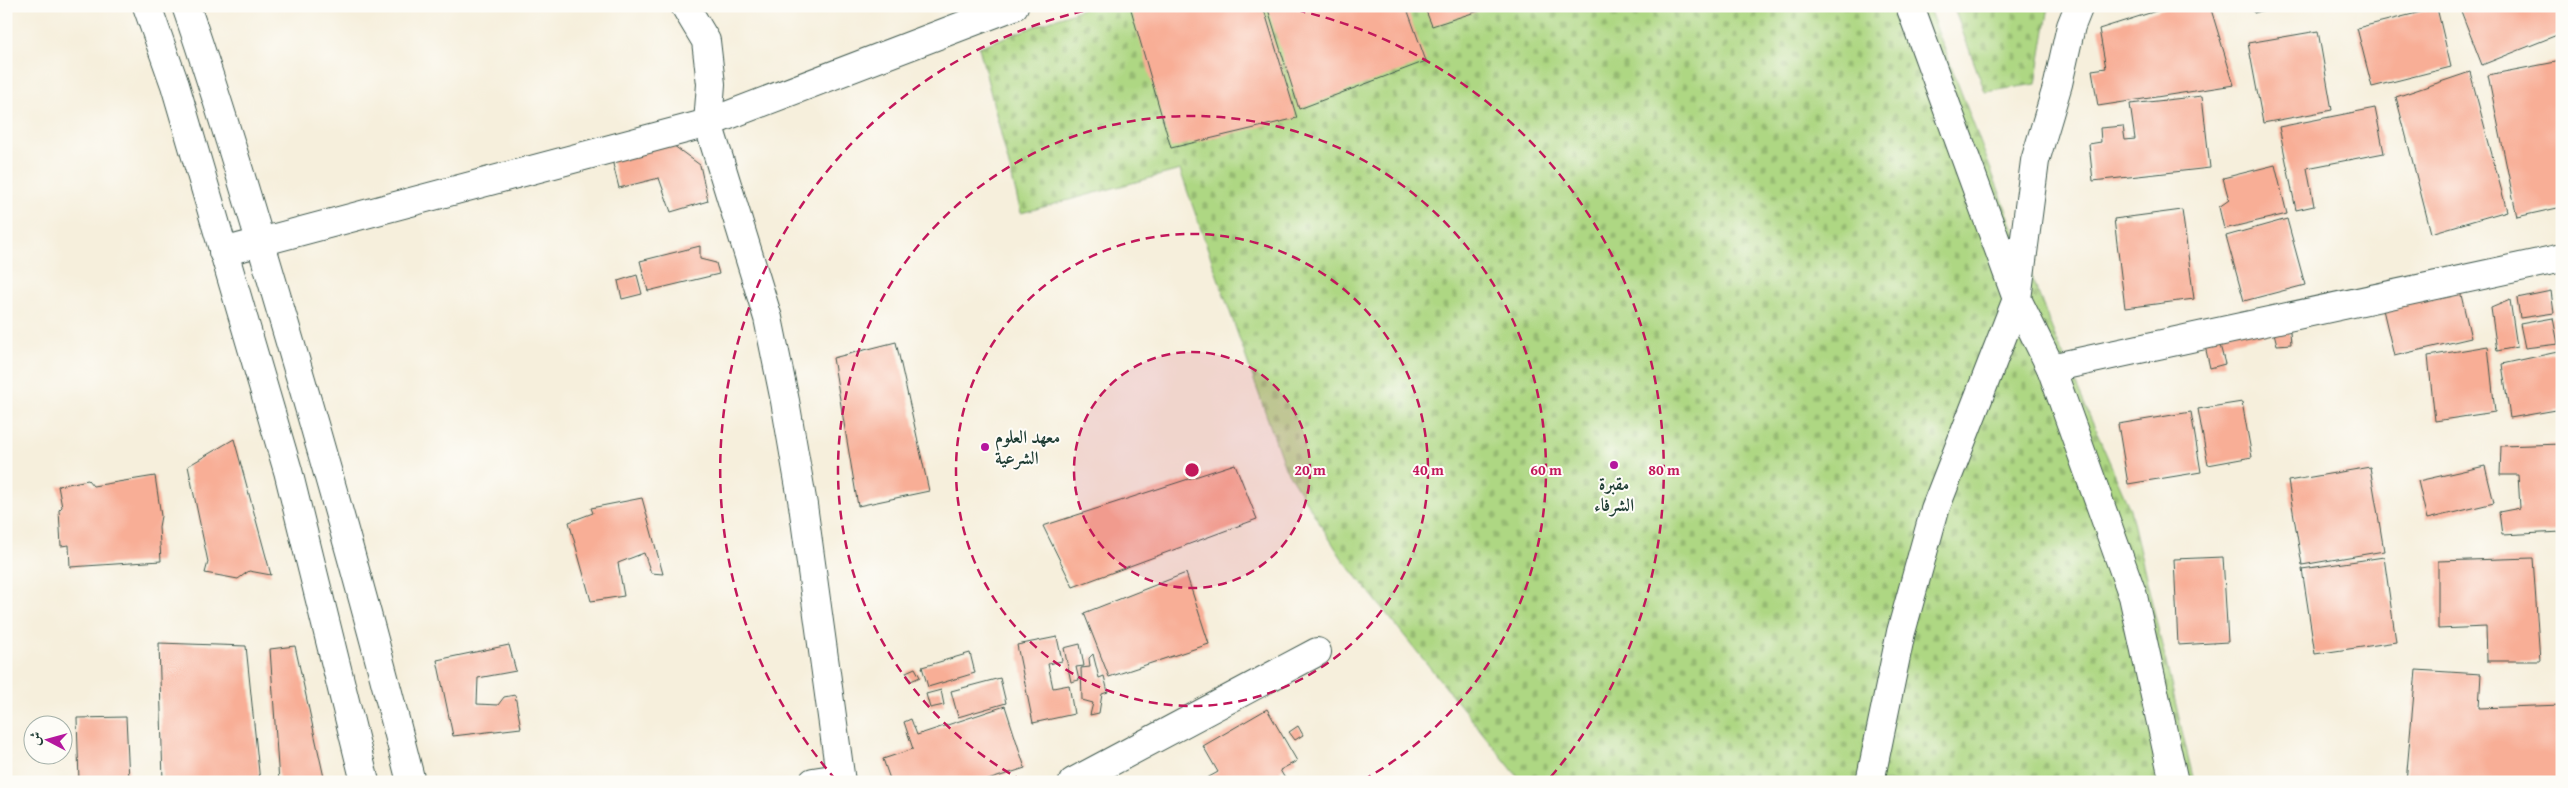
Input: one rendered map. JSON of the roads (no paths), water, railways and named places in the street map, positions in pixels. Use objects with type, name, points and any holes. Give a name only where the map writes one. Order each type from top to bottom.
[{"type":"street","points":[[147,6],[175,84],[288,471],[364,782]]},
{"type":"street","points":[[186,6],[260,241],[337,505],[411,782]]},
{"type":"street","points":[[685,6],[706,41],[711,84],[708,123],[768,318],[786,401],[818,602],[840,780],[813,782]]},
{"type":"street","points":[[223,252],[708,123],[1014,6]]},
{"type":"street","points":[[1910,6],[2017,299],[2051,368],[2133,596],[2174,782]]},
{"type":"street","points":[[1870,782],[1901,632],[1935,509],[2017,299],[2036,161],[2058,84],[2071,26],[2079,6]]},
{"type":"street","points":[[2051,368],[2562,258]]},
{"type":"street","points":[[1073,782],[1317,652]]},
{"type":"place","name":"معهد العلوم الشرعية","points":[[985,447]]},
{"type":"place","name":"مقبرة الشرفاء","points":[[1614,465]]}]
